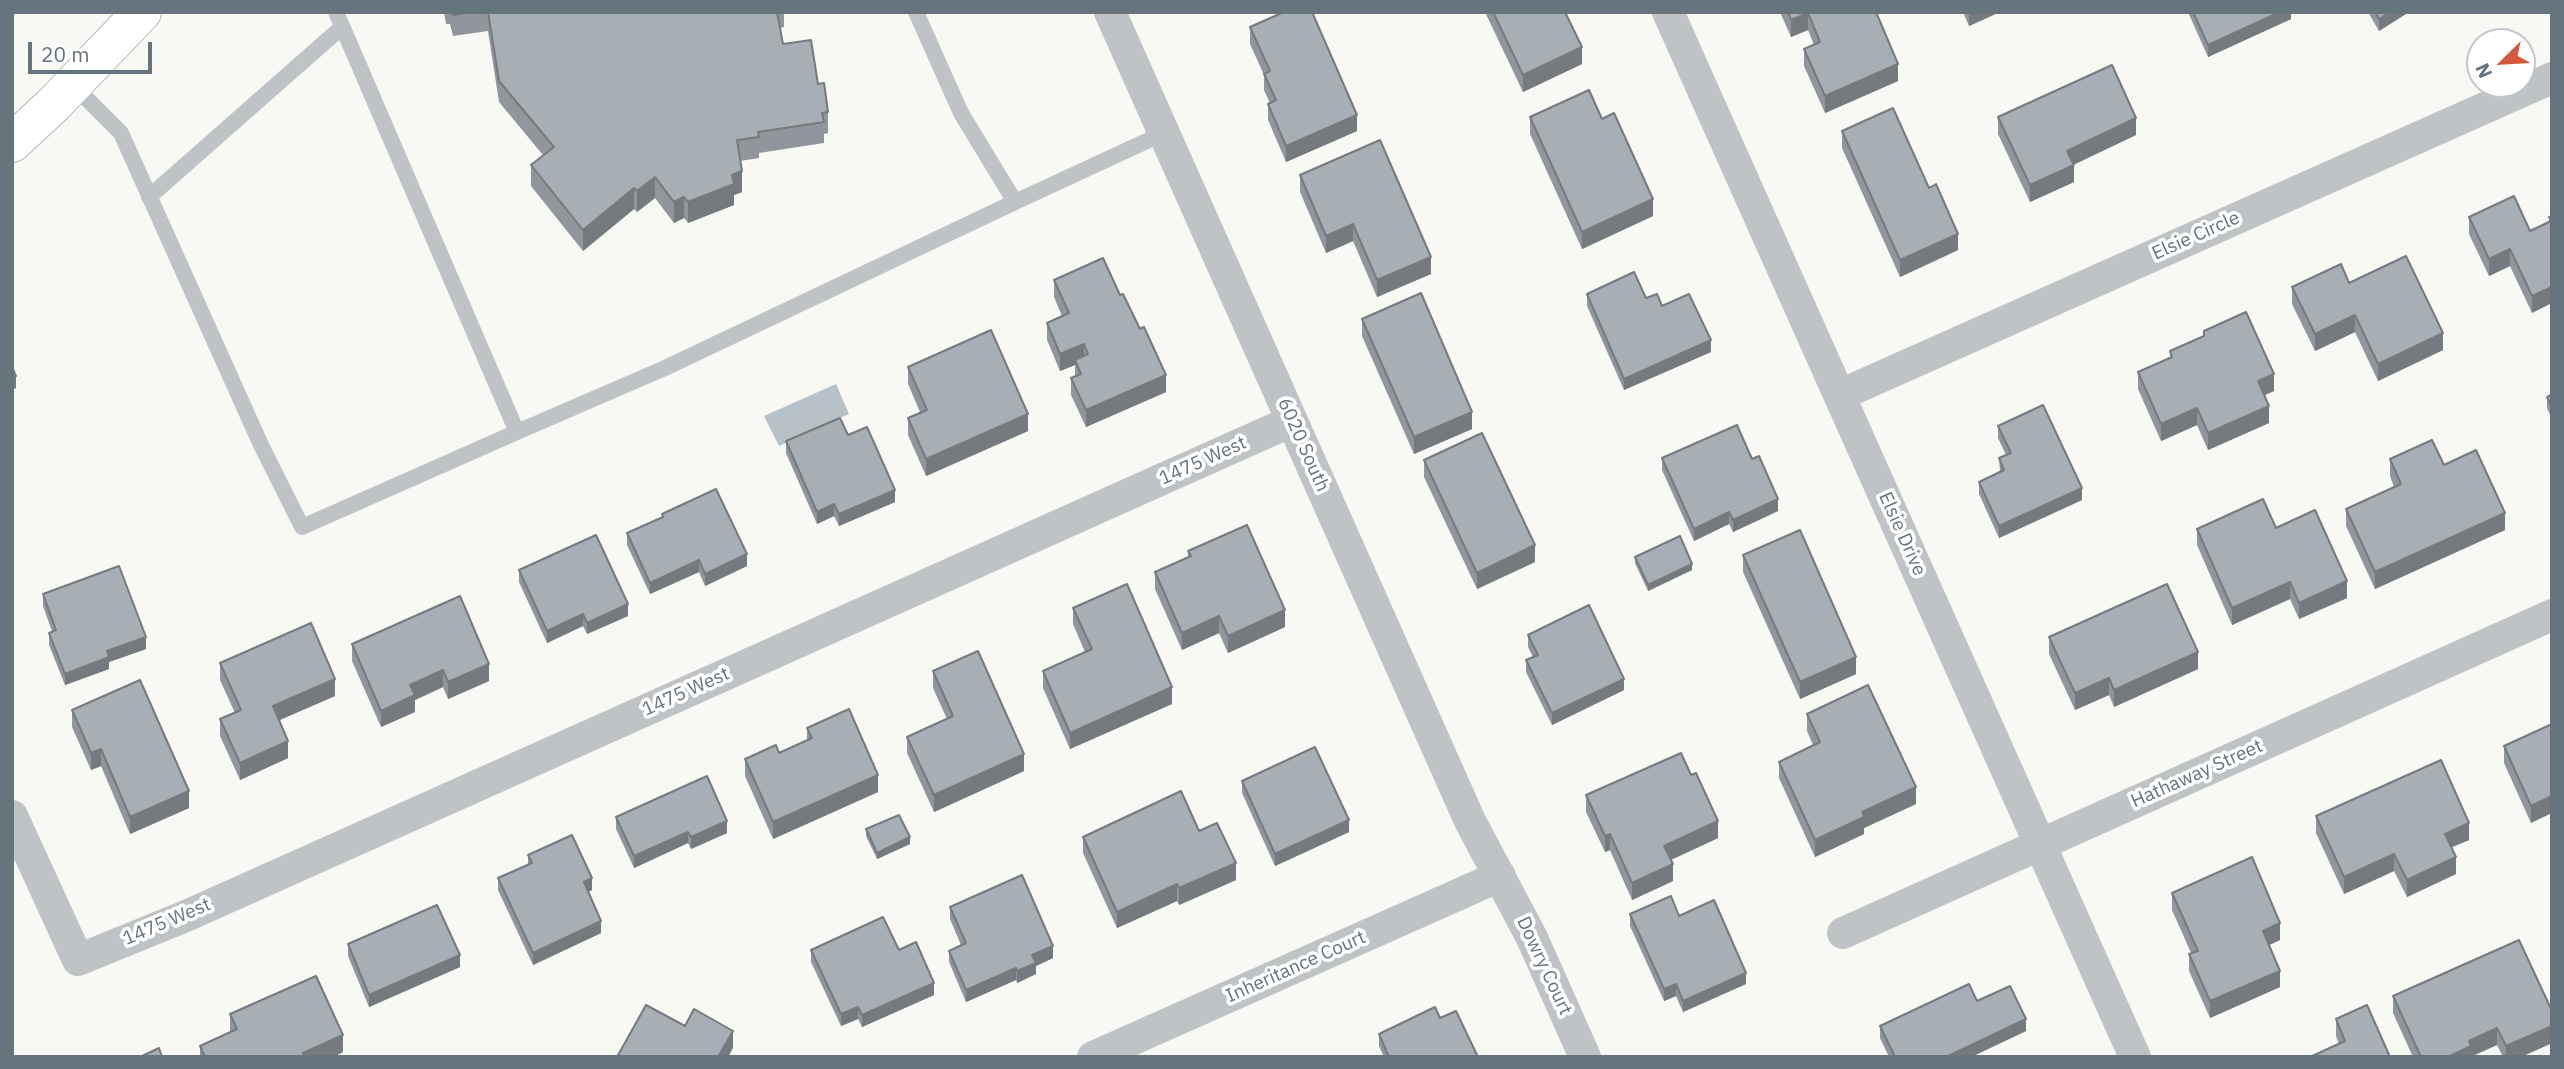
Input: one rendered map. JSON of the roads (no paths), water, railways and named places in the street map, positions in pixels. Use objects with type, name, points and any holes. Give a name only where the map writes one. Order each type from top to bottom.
[{"type":"street","points":[[12,144],[142,12]]},
{"type":"street","name":"6020 South","points":[[1111,12],[1470,821],[1500,876]]},
{"type":"street","name":"Elsie Drive","points":[[1668,12],[2135,1057]]},
{"type":"street","name":"Elsie Circle","points":[[1840,395],[2552,78]]},
{"type":"street","name":"1475 West","points":[[12,816],[78,960],[186,916],[1292,421]]},
{"type":"street","name":"Hathaway Street","points":[[1843,933],[2552,615]]},
{"type":"street","name":"Inheritance Court","points":[[1093,1057],[1500,876]]},
{"type":"street","name":"Dowry Court","points":[[1500,876],[1532,938],[1585,1057]]},
{"type":"lane","points":[[916,12],[961,113],[1014,202]]},
{"type":"lane","points":[[149,197],[339,20],[517,432]]},
{"type":"lane","points":[[73,84],[121,133],[261,445],[302,527],[665,368],[1164,133]]}]
